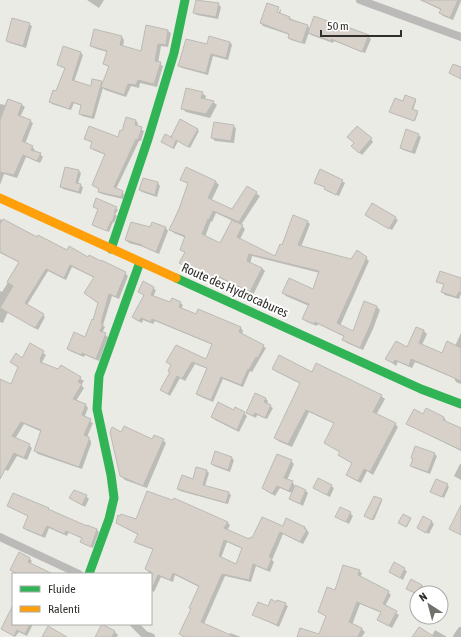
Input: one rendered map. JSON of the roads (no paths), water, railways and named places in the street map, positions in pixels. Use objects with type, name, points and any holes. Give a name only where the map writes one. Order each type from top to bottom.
[{"type":"street","points":[[111,249],[148,139],[174,53],[185,0]]},
{"type":"street","points":[[360,0],[461,37]]},
{"type":"street","name":"Route des Hydrocabures","points":[[0,198],[414,385],[461,404]]},
{"type":"street","points":[[89,573],[109,519],[114,498],[111,475],[97,409],[99,376],[140,262]]},
{"type":"street","points":[[0,537],[77,573]]},
{"type":"street","points":[[135,625],[145,635],[150,637]]},
{"type":"street","points":[[457,637],[461,631]]}]
